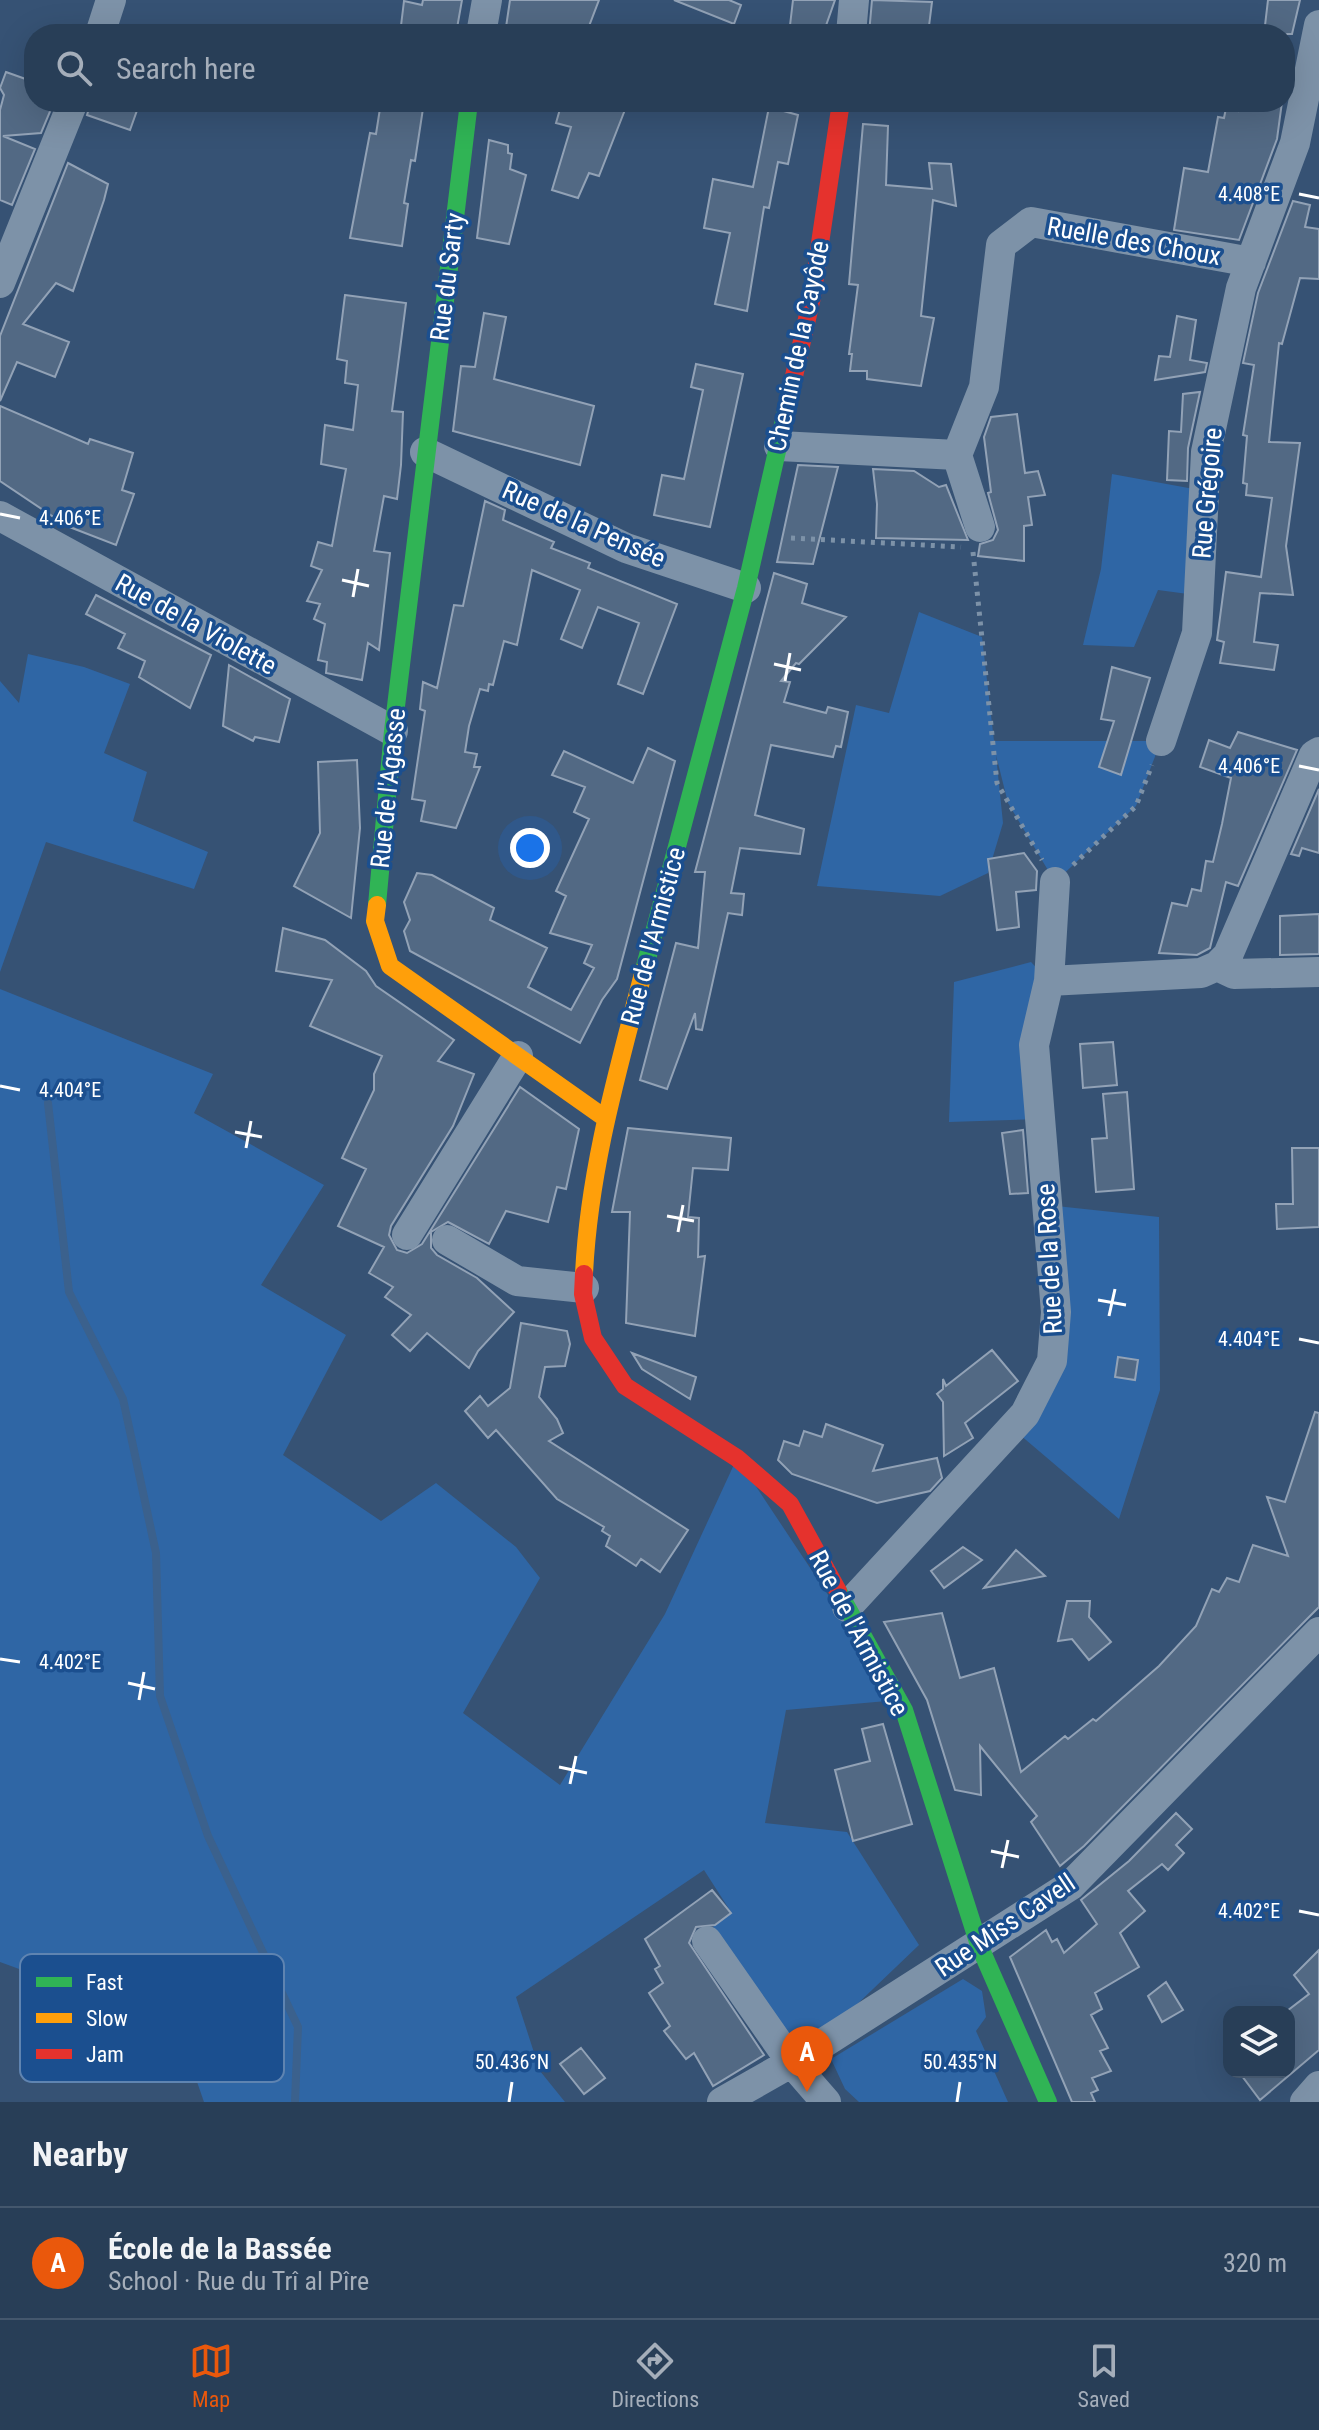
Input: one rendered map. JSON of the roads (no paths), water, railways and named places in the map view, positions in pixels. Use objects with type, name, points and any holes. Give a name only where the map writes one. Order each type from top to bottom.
[{"type":"street","points":[[103,24],[111,0]]},
{"type":"street","points":[[483,24],[487,0]]},
{"type":"street","points":[[852,24],[854,0]]},
{"type":"street","name":"Rue Grégoire","points":[[1161,741],[1197,633],[1206,452],[1241,288],[1295,143],[1319,25]]},
{"type":"street","points":[[0,283],[69,112]]},
{"type":"street","name":"Rue du Sarty","points":[[425,452],[468,112]]},
{"type":"street","name":"Chemin de la Cayôde","points":[[746,588],[812,297],[840,112]]},
{"type":"street","name":"Ruelle des Choux","points":[[957,455],[984,387],[1001,245],[1031,222],[1251,262]]},
{"type":"street","points":[[779,446],[957,455],[976,539]]},
{"type":"street","name":"Rue de la Pensée","points":[[425,452],[626,548],[746,588]]},
{"type":"street","name":"Rue de l'Agasse","points":[[425,452],[375,921],[390,966],[605,1118]]},
{"type":"street","name":"Rue de la Violette","points":[[0,516],[393,731]]},
{"type":"street","name":"Rue de l'Armistice","points":[[746,588],[605,1118],[587,1213],[584,1288],[593,1338],[625,1386],[737,1458],[790,1504],[904,1710],[979,1945],[1048,2102]]},
{"type":"street","points":[[1055,882],[1049,981],[1201,973],[1217,966],[1228,955],[1314,755],[1319,752]]},
{"type":"street","points":[[1217,966],[1234,974],[1319,972]]},
{"type":"street","name":"Rue de la Rose","points":[[847,1607],[1025,1414],[1052,1361],[1056,1312],[1034,1045],[1049,981]]},
{"type":"street","points":[[407,1235],[518,1056]]},
{"type":"street","points":[[447,1240],[517,1281],[584,1288]]},
{"type":"street","name":"Rue Miss Cavell","points":[[722,2102],[792,2063],[1071,1885],[1319,1632]]},
{"type":"street","points":[[707,1941],[792,2063],[826,2102]]},
{"type":"street","points":[[1305,2102],[1319,2086]]},
{"type":"waterway","points":[[48,1103],[69,1292],[123,1399],[156,1553],[160,1696],[208,1836],[264,1954]]},
{"type":"waterway","points":[[284,1997],[298,2027],[295,2102]]},
{"type":"place","name":"École de la Bassée","points":[[807,2092]]}]
